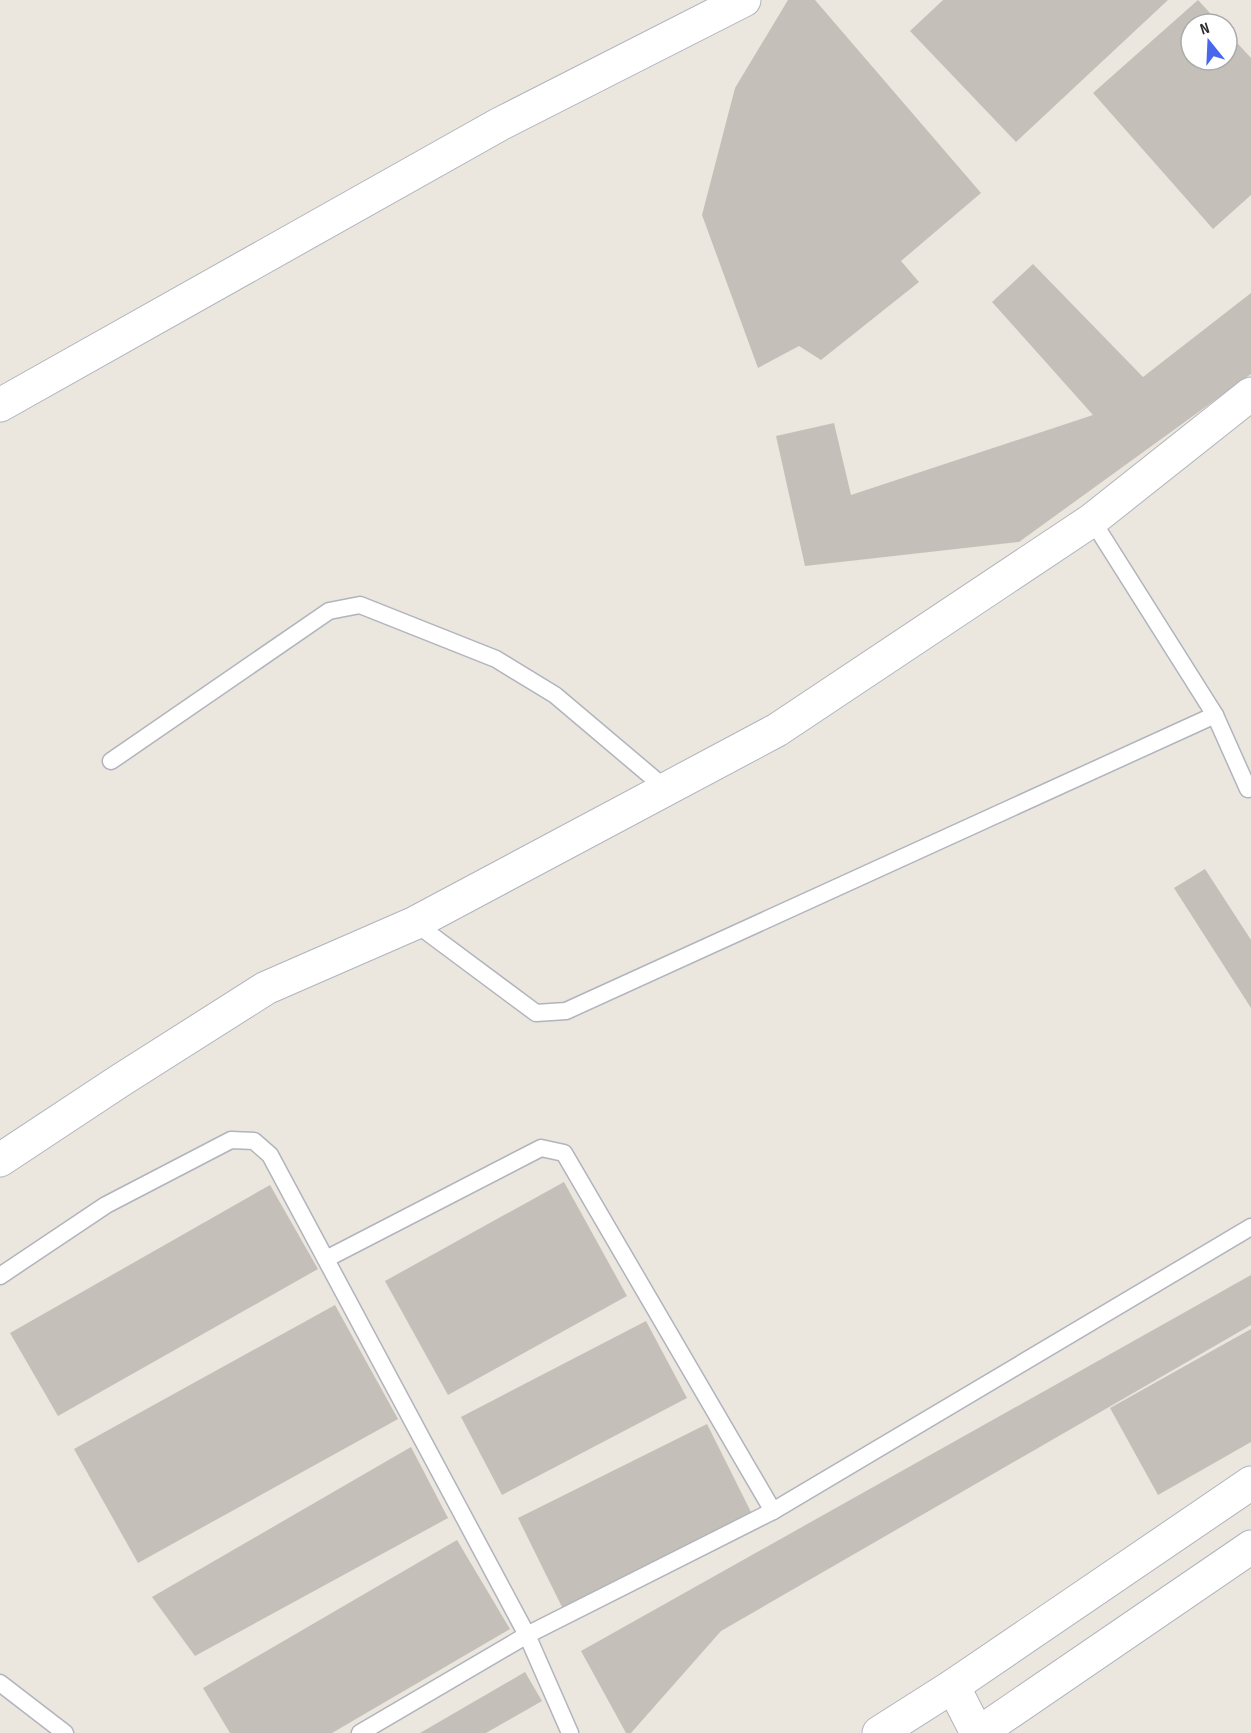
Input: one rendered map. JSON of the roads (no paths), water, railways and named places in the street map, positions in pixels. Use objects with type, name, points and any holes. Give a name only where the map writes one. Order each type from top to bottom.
[{"type":"street","points":[[0,405],[500,124],[744,0]]},
{"type":"street","points":[[0,1160],[266,988],[415,923],[777,730],[1092,520],[1251,394]]},
{"type":"street","points":[[879,1733],[953,1686],[1251,1483]]},
{"type":"street","points":[[953,1686],[978,1733],[1251,1547]]},
{"type":"lane","points":[[1092,520],[1215,715],[1248,789]]},
{"type":"lane","points":[[111,760],[329,611],[360,605],[496,659],[555,696],[665,788]]},
{"type":"lane","points":[[415,923],[536,1013],[566,1011],[1215,715]]},
{"type":"lane","points":[[0,1276],[106,1205],[231,1140],[254,1141],[270,1155],[527,1635],[570,1733]]},
{"type":"lane","points":[[326,1259],[541,1149],[564,1153],[773,1510]]},
{"type":"lane","points":[[360,1733],[527,1635],[773,1510],[1251,1227]]},
{"type":"lane","points":[[0,1683],[65,1733]]}]
